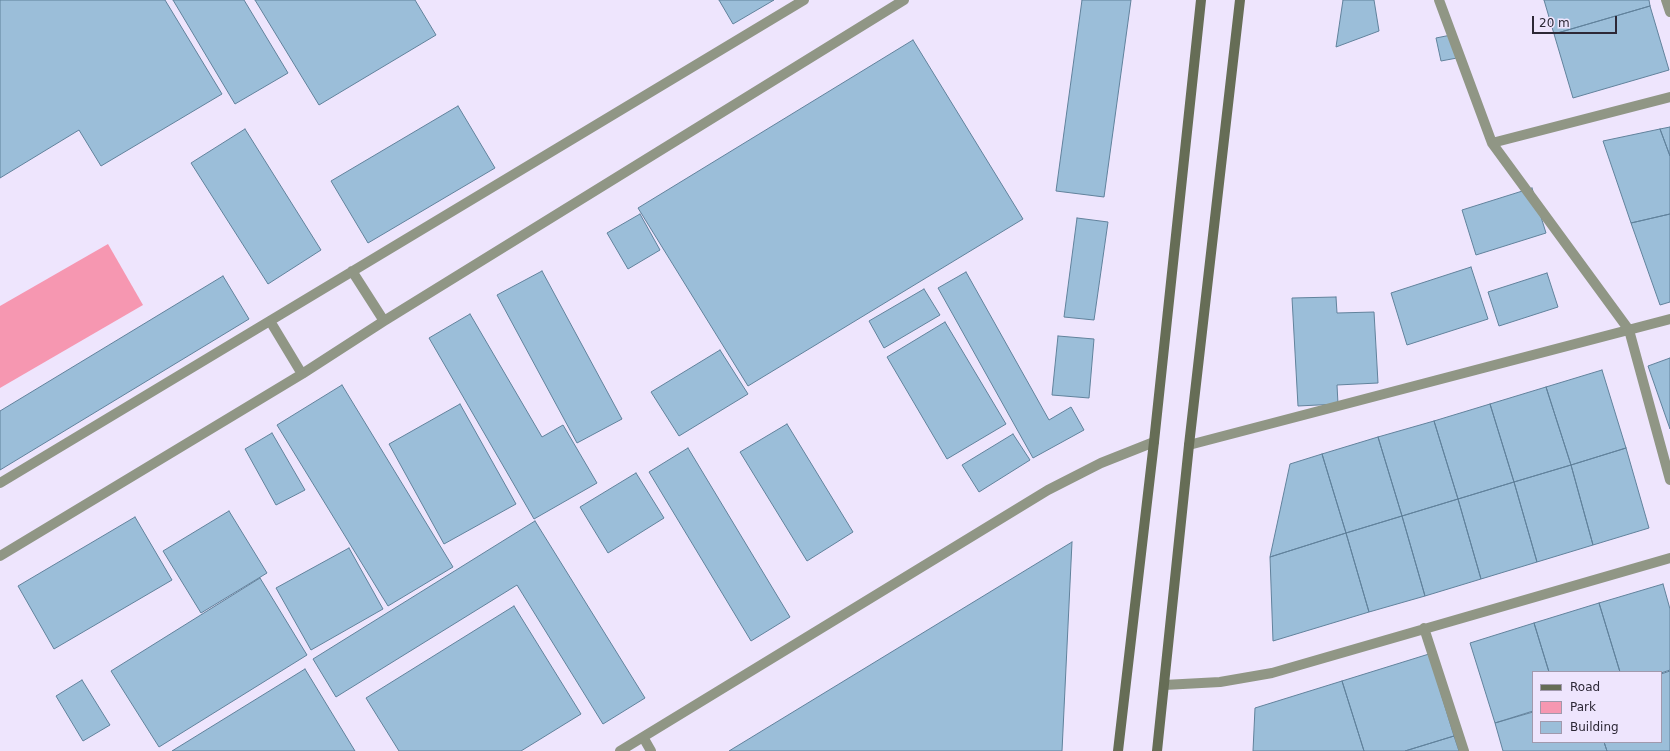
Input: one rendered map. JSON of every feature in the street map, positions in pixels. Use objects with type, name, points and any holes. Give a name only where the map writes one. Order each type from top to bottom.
[{"type":"main road","points":[[1118,751],[1154,442],[1201,0]]},
{"type":"main road","points":[[1157,751],[1189,445],[1240,0]]},
{"type":"street","points":[[0,483],[804,0]]},
{"type":"street","points":[[0,556],[302,374],[384,321],[904,0]]},
{"type":"street","points":[[1440,0],[1492,143],[1629,330],[1670,480]]},
{"type":"street","points":[[1666,0],[1670,12]]},
{"type":"street","points":[[1492,143],[1670,97]]},
{"type":"street","points":[[352,271],[384,321]]},
{"type":"street","points":[[1189,445],[1670,319]]},
{"type":"street","points":[[270,321],[302,374]]},
{"type":"street","points":[[620,751],[1048,490],[1101,463],[1154,442]]},
{"type":"street","points":[[1164,685],[1220,682],[1272,673],[1670,558]]},
{"type":"street","points":[[1424,628],[1464,751]]},
{"type":"street","points":[[643,737],[651,751]]},
{"type":"green space","points":[[108,244],[143,305],[0,388],[0,306]]},
{"type":"building","points":[[0,0],[165,0],[222,94],[101,166],[79,130],[0,178]]},
{"type":"building","points":[[173,0],[244,0],[288,73],[235,104]]},
{"type":"building","points":[[255,0],[415,0],[436,35],[319,105]]},
{"type":"building","points":[[719,0],[774,0],[733,24]]},
{"type":"building","points":[[1082,0],[1131,0],[1104,197],[1056,191]]},
{"type":"building","points":[[1343,0],[1374,0],[1379,31],[1336,47]]},
{"type":"building","points":[[1544,0],[1649,0],[1650,6],[1554,34]]},
{"type":"building","points":[[1650,6],[1669,70],[1573,98],[1554,34]]},
{"type":"building","points":[[1451,35],[1457,58],[1441,61],[1436,38]]},
{"type":"building","points":[[913,40],[1023,219],[748,386],[638,208]]},
{"type":"building","points":[[458,106],[495,168],[368,243],[331,181]]},
{"type":"building","points":[[1670,127],[1670,156],[1660,129]]},
{"type":"building","points":[[245,129],[321,250],[268,284],[191,163]]},
{"type":"building","points":[[1660,129],[1670,156],[1670,214],[1631,223],[1603,141]]},
{"type":"building","points":[[1532,188],[1546,233],[1476,255],[1462,210]]},
{"type":"building","points":[[640,214],[660,250],[628,269],[607,233]]},
{"type":"building","points":[[1670,214],[1670,302],[1660,305],[1631,223]]},
{"type":"building","points":[[1077,218],[1108,222],[1094,320],[1064,317]]},
{"type":"building","points":[[1471,267],[1488,319],[1407,345],[1391,293]]},
{"type":"building","points":[[542,271],[622,419],[577,443],[497,295]]},
{"type":"building","points":[[966,272],[1049,420],[1071,407],[1084,430],[1033,458],[938,288]]},
{"type":"building","points":[[1547,273],[1558,307],[1499,326],[1488,292]]},
{"type":"building","points":[[223,276],[249,319],[0,470],[0,411]]},
{"type":"building","points":[[924,289],[940,315],[884,348],[869,321]]},
{"type":"building","points":[[1336,297],[1337,313],[1374,312],[1378,383],[1337,385],[1338,404],[1298,406],[1292,298]]},
{"type":"building","points":[[470,314],[542,437],[563,425],[597,483],[534,519],[429,338]]},
{"type":"building","points":[[945,322],[1006,424],[947,459],[887,357]]},
{"type":"building","points":[[1058,336],[1094,339],[1089,398],[1052,395]]},
{"type":"building","points":[[720,350],[748,394],[679,436],[651,392]]},
{"type":"building","points":[[1670,358],[1670,429],[1648,366]]},
{"type":"building","points":[[1602,370],[1626,448],[1571,465],[1546,387]]},
{"type":"building","points":[[342,385],[453,567],[388,606],[277,425]]},
{"type":"building","points":[[1546,387],[1571,465],[1514,482],[1490,404]]},
{"type":"building","points":[[460,404],[516,504],[444,544],[389,444]]},
{"type":"building","points":[[1490,404],[1514,482],[1458,499],[1434,421]]},
{"type":"building","points":[[1434,421],[1458,499],[1402,516],[1378,437]]},
{"type":"building","points":[[787,424],[853,532],[807,561],[740,452]]},
{"type":"building","points":[[272,433],[305,490],[276,505],[245,449]]},
{"type":"building","points":[[1013,434],[1030,460],[979,492],[962,465]]},
{"type":"building","points":[[1378,437],[1402,516],[1346,533],[1322,454]]},
{"type":"building","points":[[688,448],[790,617],[751,641],[649,472]]},
{"type":"building","points":[[1626,448],[1649,528],[1593,545],[1571,465]]},
{"type":"building","points":[[1322,454],[1346,533],[1270,557],[1290,464]]},
{"type":"building","points":[[1571,465],[1593,545],[1537,562],[1514,482]]},
{"type":"building","points":[[636,473],[664,518],[608,553],[580,507]]},
{"type":"building","points":[[1514,482],[1537,562],[1481,579],[1458,499]]},
{"type":"building","points":[[1458,499],[1481,579],[1425,596],[1402,516]]},
{"type":"building","points":[[229,511],[267,573],[201,613],[163,551]]},
{"type":"building","points":[[1402,516],[1425,596],[1369,612],[1346,533]]},
{"type":"building","points":[[135,517],[172,580],[54,649],[18,586]]},
{"type":"building","points":[[535,521],[645,698],[603,724],[517,585],[336,697],[313,659]]},
{"type":"building","points":[[1346,533],[1369,612],[1273,641],[1270,557]]},
{"type":"building","points":[[1072,542],[1062,751],[729,751]]},
{"type":"building","points":[[349,548],[383,609],[311,650],[276,588]]},
{"type":"building","points":[[260,578],[307,655],[159,747],[111,671]]},
{"type":"building","points":[[1663,584],[1670,609],[1670,670],[1662,673],[1662,671],[1620,671],[1599,603]]},
{"type":"building","points":[[1599,603],[1620,671],[1549,671],[1534,623]]},
{"type":"building","points":[[514,606],[581,714],[521,751],[399,751],[366,698]]},
{"type":"building","points":[[1534,623],[1549,671],[1532,671],[1532,711],[1495,723],[1470,643]]},
{"type":"building","points":[[1429,654],[1454,736],[1405,751],[1364,751],[1342,681]]},
{"type":"building","points":[[305,669],[355,751],[172,751]]},
{"type":"building","points":[[1670,671],[1670,751],[1607,751],[1604,743],[1662,743],[1662,674]]},
{"type":"building","points":[[82,680],[110,725],[83,741],[56,696]]},
{"type":"building","points":[[1342,681],[1364,751],[1253,751],[1255,708]]},
{"type":"building","points":[[1532,712],[1532,743],[1604,743],[1607,751],[1503,751],[1495,723]]},
{"type":"building","points":[[1454,736],[1459,751],[1405,751]]}]
